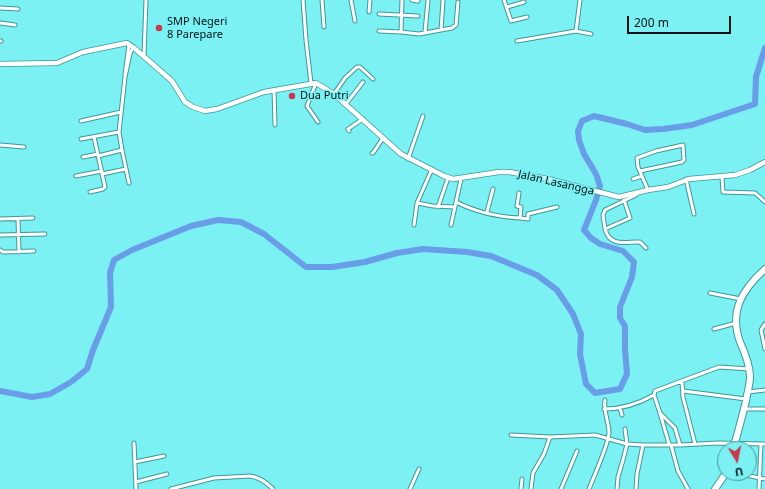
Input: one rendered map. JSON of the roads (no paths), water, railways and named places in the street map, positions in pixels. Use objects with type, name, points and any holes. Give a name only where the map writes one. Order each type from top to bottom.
[{"type":"highway","points":[[735,441],[750,380],[750,369],[739,339],[736,323],[737,311],[748,285],[764,271]]},
{"type":"street","points":[[144,56],[146,0]]},
{"type":"street","points":[[303,0],[306,40],[313,83],[307,106],[318,122]]},
{"type":"street","points":[[322,0],[324,27]]},
{"type":"street","points":[[351,0],[355,21]]},
{"type":"street","points":[[369,12],[370,0]]},
{"type":"street","points":[[401,32],[402,0]]},
{"type":"street","points":[[412,0],[418,1]]},
{"type":"street","points":[[425,32],[428,0]]},
{"type":"street","points":[[504,0],[511,21],[527,17]]},
{"type":"street","points":[[576,31],[580,0]]},
{"type":"street","points":[[441,30],[443,1]]},
{"type":"street","points":[[379,31],[419,34],[452,28],[456,25],[458,2]]},
{"type":"street","points":[[506,7],[524,2]]},
{"type":"street","points":[[0,8],[18,9]]},
{"type":"street","points":[[379,14],[418,16]]},
{"type":"street","points":[[0,23],[15,25]]},
{"type":"street","points":[[517,40],[576,31],[590,34]]},
{"type":"street","points":[[0,64],[61,62],[83,52],[124,43],[131,45],[172,81],[185,102],[202,110],[211,110],[257,94],[313,83]]},
{"type":"street","points":[[129,183],[119,132],[125,77],[124,72],[131,45]]},
{"type":"street","points":[[334,94],[345,78],[358,67],[360,67],[373,79]]},
{"type":"street","points":[[346,104],[363,82]]},
{"type":"street","name":"Jalan Lasangga","points":[[313,83],[334,94],[397,151],[408,159],[432,169],[448,178],[454,179],[499,172],[509,172],[548,179],[602,194],[620,197],[668,187],[686,179],[722,177],[742,173],[765,162]]},
{"type":"street","points":[[274,90],[275,125]]},
{"type":"street","points":[[81,121],[121,112]]},
{"type":"street","points":[[408,159],[423,116]]},
{"type":"street","points":[[349,131],[348,129],[363,119]]},
{"type":"street","points":[[81,140],[119,132]]},
{"type":"street","points":[[90,192],[104,188],[105,185],[94,137]]},
{"type":"street","points":[[372,153],[383,138]]},
{"type":"street","points":[[0,145],[24,147]]},
{"type":"street","points":[[640,172],[682,162],[684,160],[683,145],[638,157],[636,160],[640,172],[648,190]]},
{"type":"street","points":[[83,157],[122,150]]},
{"type":"street","points":[[76,176],[126,169]]},
{"type":"street","points":[[414,225],[417,202],[432,169]]},
{"type":"street","points":[[633,179],[642,176]]},
{"type":"street","points":[[722,177],[724,192],[755,193],[765,202]]},
{"type":"street","points":[[438,207],[448,178]]},
{"type":"street","points":[[451,225],[461,178]]},
{"type":"street","points":[[686,179],[694,214]]},
{"type":"street","points":[[487,212],[493,189]]},
{"type":"street","points":[[519,193],[517,206],[521,207],[520,218]]},
{"type":"street","points":[[639,193],[605,210],[603,215],[606,234],[610,239],[624,244],[640,242],[646,248]]},
{"type":"street","points":[[605,229],[630,218],[631,216],[624,200]]},
{"type":"street","points":[[417,202],[438,207],[455,207]]},
{"type":"street","points":[[456,202],[468,208],[507,217],[520,218],[528,218],[528,214],[557,207]]},
{"type":"street","points":[[18,218],[19,252]]},
{"type":"street","points":[[0,219],[33,218]]},
{"type":"street","points":[[0,235],[45,234]]},
{"type":"street","points":[[0,250],[3,252],[34,252]]},
{"type":"street","points":[[710,293],[741,299]]},
{"type":"street","points":[[714,329],[736,323]]},
{"type":"street","points":[[765,324],[761,330],[765,349]]},
{"type":"street","points":[[604,409],[620,408],[640,403],[654,395],[654,391],[720,367],[750,369]]},
{"type":"street","points":[[682,382],[695,444]]},
{"type":"street","points":[[683,391],[747,395],[765,390]]},
{"type":"street","points":[[654,395],[678,471],[688,489]]},
{"type":"street","points":[[589,489],[608,438],[608,424],[604,409],[605,400]]},
{"type":"street","points":[[620,408],[622,415]]},
{"type":"street","points":[[744,410],[765,409]]},
{"type":"street","points":[[660,413],[675,428],[680,445]]},
{"type":"street","points":[[617,489],[618,477],[627,444],[625,428]]},
{"type":"street","points":[[511,435],[550,437],[590,434],[599,435],[627,444],[643,445],[680,445],[717,442]]},
{"type":"street","points":[[530,489],[533,473],[544,454],[550,437]]},
{"type":"street","points":[[134,443],[136,489]]},
{"type":"street","points":[[759,489],[763,444]]},
{"type":"street","points":[[636,489],[637,474],[643,445]]},
{"type":"street","points":[[561,489],[577,451]]},
{"type":"street","points":[[135,462],[164,456]]},
{"type":"street","points":[[410,489],[419,469]]},
{"type":"street","points":[[136,482],[166,474]]},
{"type":"street","points":[[171,489],[214,478],[256,476],[273,489]]},
{"type":"street","points":[[759,478],[765,479]]},
{"type":"street","points":[[521,489],[522,479]]},
{"type":"waterway","points":[[0,391],[32,397],[50,394],[71,382],[87,369],[93,350],[111,307],[110,273],[114,260],[132,250],[191,226],[218,220],[241,222],[264,234],[306,267],[332,267],[365,262],[397,253],[423,249],[467,252],[491,256],[537,275],[557,290],[573,314],[581,334],[580,354],[586,384],[595,393],[620,389],[627,374],[625,326],[620,318],[620,307],[632,277],[634,262],[623,251],[600,244],[591,238],[584,230],[600,186],[596,174],[584,154],[579,140],[578,131],[582,121],[594,116],[645,130],[663,129],[692,125],[755,104],[756,77],[765,48]]},
{"type":"place","name":"SMP Negeri 8 Parepare","points":[[159,28]]},
{"type":"place","name":"Dua Putri","points":[[292,96]]}]
